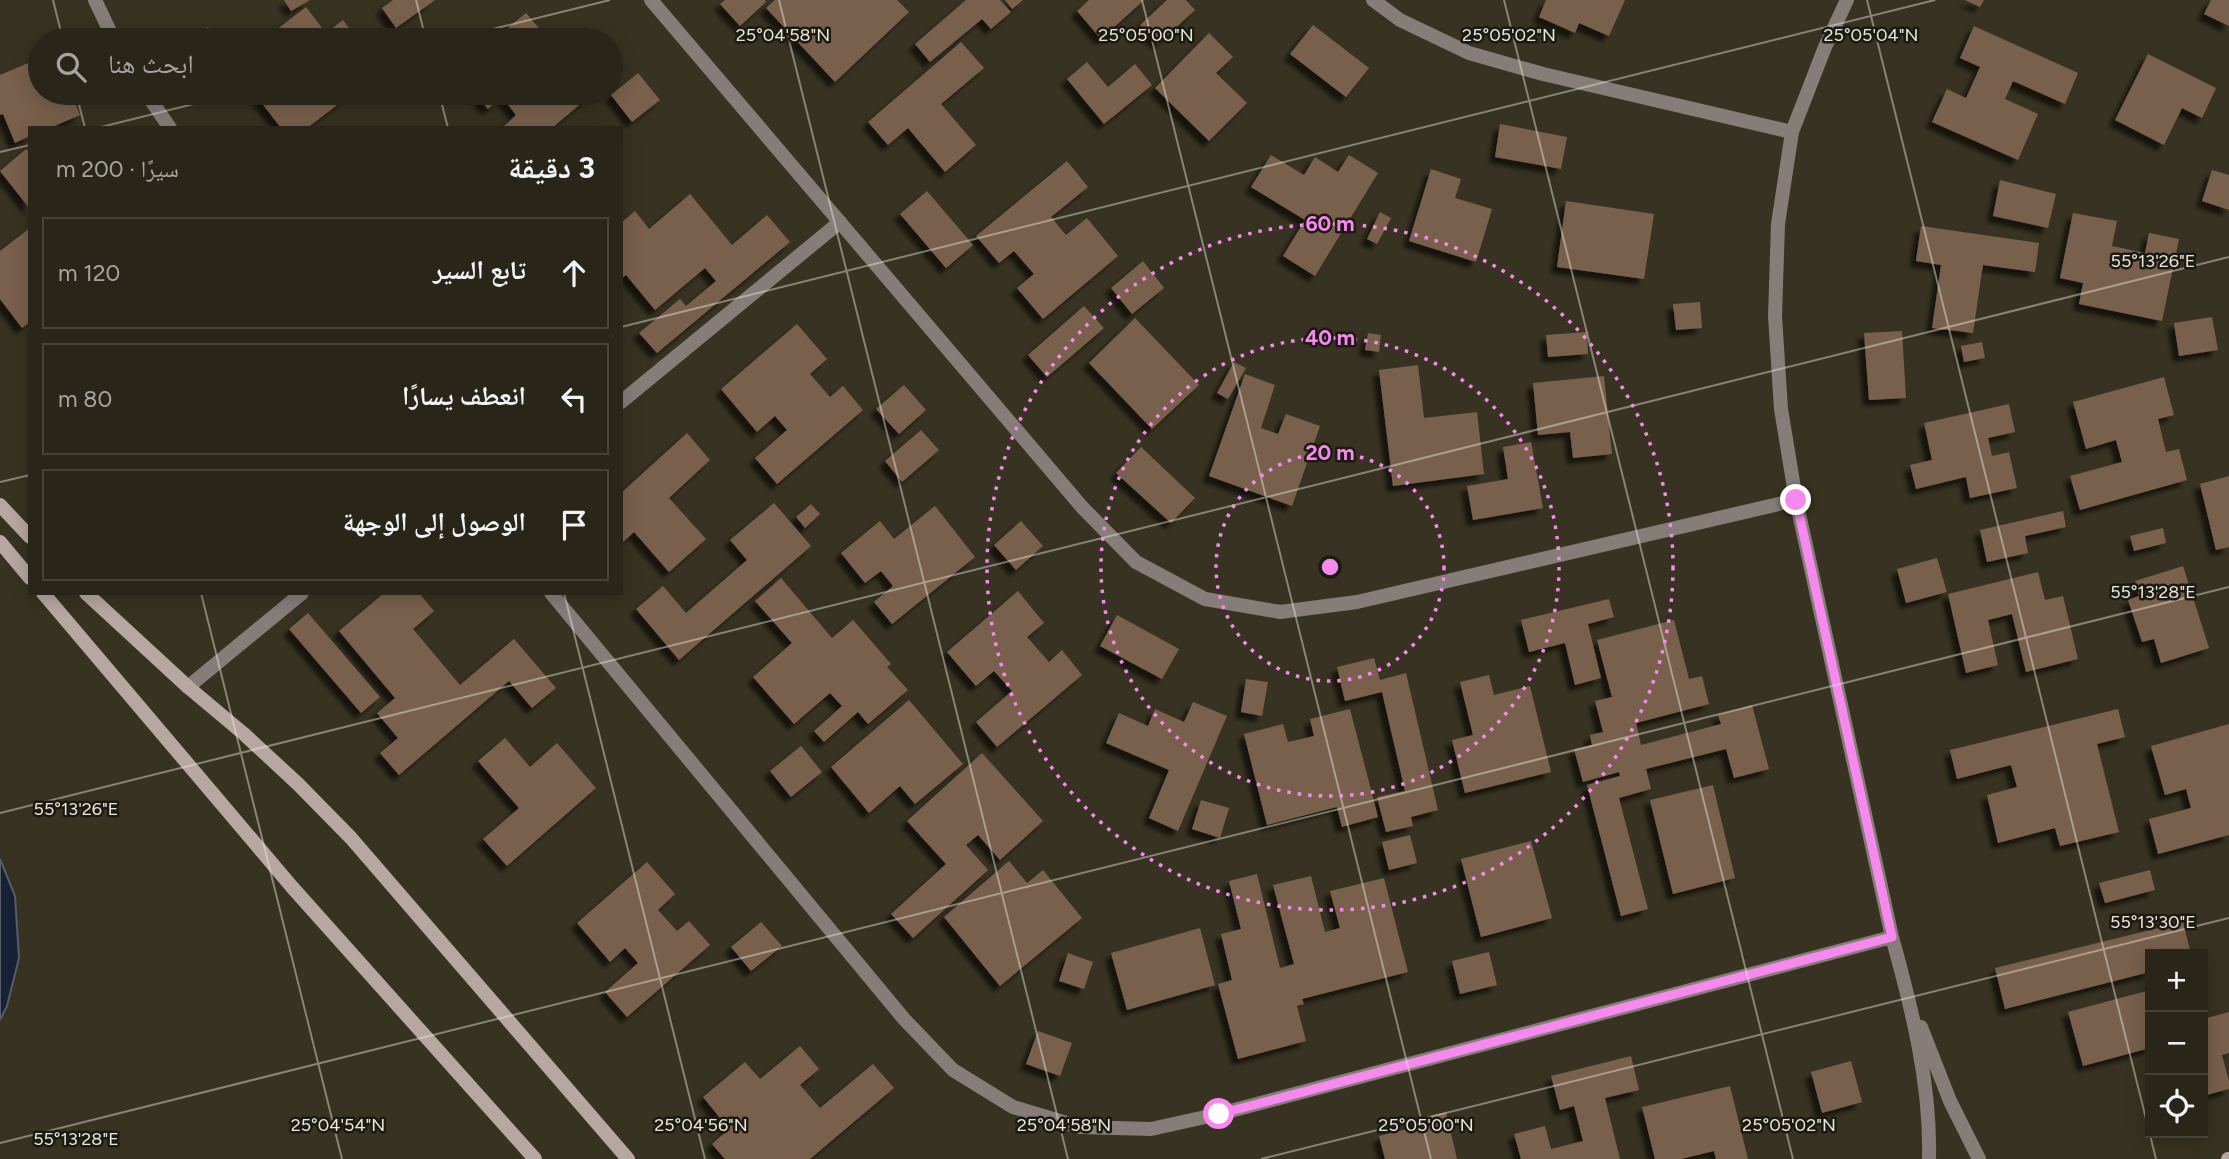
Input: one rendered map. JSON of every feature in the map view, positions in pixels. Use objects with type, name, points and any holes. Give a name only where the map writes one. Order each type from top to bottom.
[{"type":"street","points":[[94,0],[108,28]]},
{"type":"street","points":[[651,0],[1082,507],[1136,562],[1205,599],[1280,612],[1357,602],[1796,500]]},
{"type":"street","points":[[1373,0],[1401,20],[1469,54],[1792,132]]},
{"type":"street","points":[[1847,0],[1825,47],[1792,132],[1778,224],[1775,316],[1781,409],[1796,500],[1892,937],[1908,996],[1928,1105],[1929,1159]]},
{"type":"street","points":[[154,105],[169,126]]},
{"type":"street","points":[[623,400],[839,222]]},
{"type":"street","points":[[0,505],[28,535]]},
{"type":"street","points":[[0,542],[28,576]]},
{"type":"street","points":[[45,595],[292,887],[535,1159]]},
{"type":"street","points":[[88,595],[188,688],[244,734],[351,838],[628,1159]]},
{"type":"street","points":[[188,688],[300,595]]},
{"type":"street","points":[[553,595],[904,1019],[953,1070],[1013,1107],[1080,1127],[1151,1129],[1219,1114],[1892,937]]},
{"type":"street","points":[[1908,996],[1950,1101],[1979,1159]]},
{"type":"water","points":[[0,859],[15,896],[19,958],[7,1006],[0,1020]]},
{"type":"building","points":[[284,0],[310,0],[291,11]]},
{"type":"building","points":[[393,0],[435,0],[396,28],[382,8]]},
{"type":"building","points":[[725,0],[766,2],[740,26],[720,4]]},
{"type":"building","points":[[775,0],[897,0],[909,12],[835,82],[766,8]]},
{"type":"building","points":[[966,0],[1000,0],[1011,12],[991,29],[982,19],[930,62],[915,44]]},
{"type":"building","points":[[1005,0],[1023,0],[1012,9]]},
{"type":"building","points":[[1089,0],[1144,0],[1101,39],[1077,11]]},
{"type":"building","points":[[1167,0],[1186,0],[1195,10],[1158,44],[1140,25]]},
{"type":"building","points":[[1546,0],[1625,0],[1609,36],[1579,23],[1575,33],[1539,17]]},
{"type":"building","points":[[1965,0],[1984,0],[1980,7]]},
{"type":"building","points":[[2211,0],[2229,0],[2229,26],[2204,14]]},
{"type":"building","points":[[306,7],[322,28],[279,28]]},
{"type":"building","points":[[526,13],[539,28],[508,28]]},
{"type":"building","points":[[343,20],[349,28],[333,28]]},
{"type":"building","points":[[1313,25],[1369,68],[1346,97],[1290,54]]},
{"type":"building","points":[[1974,26],[2078,73],[2065,104],[2013,81],[2005,99],[2038,114],[2018,160],[1932,122],[1947,89],[1966,98],[1980,67],[1960,58]]},
{"type":"building","points":[[1209,33],[1233,57],[1216,73],[1247,103],[1209,141],[1155,88]]},
{"type":"building","points":[[961,42],[984,68],[941,104],[976,145],[945,172],[908,128],[888,145],[868,122]]},
{"type":"building","points":[[2148,54],[2216,88],[2202,118],[2182,108],[2164,145],[2115,120]]},
{"type":"building","points":[[1087,62],[1108,87],[1135,64],[1152,85],[1104,124],[1067,79]]},
{"type":"building","points":[[28,63],[28,105],[76,105],[80,115],[55,126],[28,126],[28,137],[15,143],[3,114],[0,115],[0,75]]},
{"type":"building","points":[[638,73],[660,100],[632,122],[619,105],[623,105],[623,85]]},
{"type":"building","points":[[263,105],[337,105],[310,126],[279,126]]},
{"type":"building","points":[[508,105],[579,105],[554,126],[504,126],[516,115]]},
{"type":"building","points":[[1500,124],[1567,137],[1561,169],[1495,157]]},
{"type":"building","points":[[26,149],[28,151],[28,206],[0,171]]},
{"type":"building","points":[[1271,155],[1304,175],[1315,157],[1338,172],[1349,155],[1378,173],[1315,276],[1283,256],[1305,220],[1251,187]]},
{"type":"building","points":[[1067,161],[1088,187],[1051,217],[1066,235],[1087,218],[1118,256],[1043,319],[1017,288],[1034,274],[1014,251],[999,263],[976,236]]},
{"type":"building","points":[[1431,169],[1461,179],[1455,198],[1492,209],[1476,262],[1409,241]]},
{"type":"building","points":[[2212,170],[2229,175],[2229,210],[2202,201]]},
{"type":"building","points":[[2000,180],[2056,194],[2048,228],[1993,216]]},
{"type":"building","points":[[927,191],[973,245],[946,268],[900,214]]},
{"type":"building","points":[[690,194],[732,245],[767,215],[790,242],[657,353],[639,333],[680,299],[686,306],[716,281],[705,268],[655,310],[626,275],[623,277],[623,221],[635,211],[649,229]]},
{"type":"building","points":[[1566,201],[1654,214],[1644,279],[1557,267]]},
{"type":"building","points":[[1380,212],[1391,218],[1377,244],[1367,239]]},
{"type":"building","points":[[2073,213],[2117,221],[2112,246],[2145,253],[2149,233],[2179,239],[2162,321],[2079,304],[2083,283],[2060,278]]},
{"type":"building","points":[[1921,226],[2039,243],[2035,272],[1983,265],[1973,333],[1932,328],[1941,265],[1916,261]]},
{"type":"building","points":[[28,230],[28,324],[22,328],[0,299],[0,251]]},
{"type":"building","points":[[1143,261],[1164,288],[1132,314],[1111,288]]},
{"type":"building","points":[[1700,302],[1702,328],[1676,330],[1673,304]]},
{"type":"building","points":[[1084,306],[1104,328],[1047,377],[1028,355]]},
{"type":"building","points":[[2212,317],[2218,350],[2179,356],[2174,323]]},
{"type":"building","points":[[1135,318],[1199,385],[1152,429],[1089,363]]},
{"type":"building","points":[[797,324],[827,359],[810,374],[830,397],[843,386],[863,410],[777,484],[755,458],[787,430],[775,416],[757,432],[721,389]]},
{"type":"building","points":[[1902,331],[1906,398],[1869,400],[1864,333]]},
{"type":"building","points":[[1587,332],[1588,354],[1548,357],[1546,335]]},
{"type":"building","points":[[1368,333],[1381,335],[1379,352],[1365,350]]},
{"type":"building","points":[[1982,342],[1985,358],[1964,362],[1961,346]]},
{"type":"building","points":[[1234,362],[1246,368],[1228,399],[1217,393]]},
{"type":"building","points":[[1418,365],[1424,418],[1477,412],[1484,474],[1393,486],[1379,370]]},
{"type":"building","points":[[1245,374],[1275,385],[1261,428],[1278,434],[1286,414],[1320,426],[1292,506],[1209,476]]},
{"type":"building","points":[[1604,376],[1612,454],[1573,458],[1570,432],[1538,435],[1533,383]]},
{"type":"building","points":[[2164,377],[2174,415],[2158,419],[2166,452],[2179,449],[2187,480],[2080,510],[2070,476],[2122,462],[2116,440],[2086,449],[2073,402]]},
{"type":"building","points":[[904,385],[926,410],[899,434],[876,409]]},
{"type":"building","points":[[2009,404],[2015,432],[1988,438],[1992,456],[2009,452],[2017,488],[1970,498],[1966,477],[1916,489],[1910,465],[1932,460],[1924,423]]},
{"type":"building","points":[[921,430],[939,450],[902,482],[885,461]]},
{"type":"building","points":[[687,433],[710,460],[669,498],[706,539],[669,572],[634,532],[623,542],[623,491]]},
{"type":"building","points":[[1531,442],[1543,508],[1473,520],[1467,486],[1508,479],[1503,447]]},
{"type":"building","points":[[1141,447],[1195,498],[1171,523],[1116,473]]},
{"type":"building","points":[[2229,476],[2229,547],[2216,550],[2200,484]]},
{"type":"building","points":[[774,503],[811,546],[679,660],[636,609],[663,586],[686,613],[747,560],[730,540]]},
{"type":"building","points":[[811,504],[820,514],[805,528],[796,517]]},
{"type":"building","points":[[935,506],[975,557],[892,624],[874,602],[893,586],[881,571],[865,583],[841,553],[880,521],[894,539]]},
{"type":"building","points":[[2063,511],[2066,527],[2025,536],[2028,553],[1987,562],[1980,530]]},
{"type":"building","points":[[1021,521],[1043,546],[1016,570],[994,545]]},
{"type":"building","points":[[2163,528],[2166,543],[2134,551],[2130,536]]},
{"type":"building","points":[[1937,558],[1947,592],[1906,603],[1897,569]]},
{"type":"building","points":[[2183,566],[2209,648],[2161,663],[2154,639],[2142,642],[2128,600],[2139,596],[2135,581]]},
{"type":"building","points":[[2038,572],[2045,600],[2063,596],[2078,659],[2026,672],[2012,614],[1988,620],[1998,665],[1966,673],[1948,594]]},
{"type":"building","points":[[781,578],[832,638],[853,620],[891,664],[887,667],[908,690],[868,724],[858,712],[824,742],[814,731],[842,706],[830,693],[794,724],[753,677],[792,643],[755,601]]},
{"type":"building","points":[[1018,591],[1044,623],[1027,637],[1049,662],[1062,650],[1082,675],[997,747],[976,722],[1012,691],[994,671],[976,686],[947,652]]},
{"type":"building","points":[[382,595],[421,595],[434,611],[413,629],[460,685],[514,639],[556,688],[532,708],[509,681],[399,775],[380,753],[398,738],[377,713],[395,698],[339,631]]},
{"type":"building","points":[[1609,599],[1614,617],[1588,624],[1601,678],[1575,685],[1565,643],[1529,652],[1521,620]]},
{"type":"building","points":[[308,613],[380,697],[361,713],[289,629]]},
{"type":"building","points":[[1117,615],[1179,649],[1162,679],[1100,646]]},
{"type":"building","points":[[1674,620],[1689,679],[1702,676],[1709,704],[1636,723],[1641,745],[1721,724],[1718,715],[1752,705],[1769,769],[1734,778],[1726,749],[1646,769],[1651,789],[1619,798],[1648,909],[1621,916],[1587,785],[1620,776],[1619,772],[1583,782],[1574,749],[1592,745],[1590,735],[1603,732],[1595,701],[1612,697],[1597,640]]},
{"type":"building","points":[[1374,658],[1380,680],[1406,673],[1438,810],[1411,817],[1413,826],[1386,832],[1377,797],[1405,791],[1382,692],[1345,701],[1337,667]]},
{"type":"building","points":[[1489,675],[1494,695],[1530,686],[1551,772],[1465,793],[1452,740],[1473,735],[1460,682]]},
{"type":"building","points":[[1246,679],[1268,682],[1262,716],[1241,712]]},
{"type":"building","points":[[909,700],[963,764],[915,804],[900,786],[869,813],[831,767]]},
{"type":"building","points":[[1193,702],[1227,716],[1178,831],[1149,818],[1169,770],[1106,743],[1119,713],[1148,726],[1155,709],[1184,722]]},
{"type":"building","points":[[1350,709],[1378,817],[1342,827],[1337,807],[1267,825],[1244,734],[1283,724],[1288,742],[1314,736],[1310,719]]},
{"type":"building","points":[[2118,709],[2125,737],[2097,744],[2119,832],[2060,846],[2055,828],[1998,843],[1987,795],[2017,787],[2011,765],[1957,779],[1950,750]]},
{"type":"building","points":[[2229,724],[2229,835],[2158,854],[2149,819],[2191,808],[2186,789],[2165,795],[2151,746]]},
{"type":"building","points":[[505,738],[530,767],[557,743],[596,788],[507,866],[483,839],[519,808],[478,761]]},
{"type":"building","points":[[801,746],[822,772],[791,797],[770,771]]},
{"type":"building","points":[[982,753],[1043,821],[1000,860],[978,835],[966,845],[988,870],[913,938],[891,914],[946,864],[907,821]]},
{"type":"building","points":[[1713,785],[1735,878],[1673,894],[1650,800]]},
{"type":"building","points":[[1201,800],[1229,808],[1220,838],[1192,829]]},
{"type":"building","points":[[1410,835],[1417,863],[1389,870],[1382,842]]},
{"type":"building","points":[[1531,841],[1552,918],[1481,937],[1461,859]]},
{"type":"building","points":[[1009,861],[1027,883],[1043,870],[1082,918],[1000,986],[944,917]]},
{"type":"building","points":[[647,862],[675,894],[658,910],[677,931],[689,921],[710,945],[627,1017],[605,992],[638,963],[625,948],[610,962],[577,923]]},
{"type":"building","points":[[2150,870],[2155,890],[2105,903],[2099,883]]},
{"type":"building","points":[[1257,874],[1280,968],[1294,964],[1273,885],[1311,876],[1325,932],[1340,928],[1330,891],[1384,878],[1408,972],[1302,999],[1304,1004],[1297,1006],[1306,1041],[1238,1059],[1218,984],[1232,980],[1221,934],[1241,929],[1229,881]]},
{"type":"building","points":[[761,922],[782,946],[751,971],[731,947]]},
{"type":"building","points":[[2183,922],[2190,949],[2145,949],[2145,973],[2005,1009],[1995,968]]},
{"type":"building","points":[[1200,928],[1215,985],[1127,1010],[1111,953]]},
{"type":"building","points":[[1489,952],[1497,985],[1460,994],[1452,961]]},
{"type":"building","points":[[1068,953],[1093,962],[1084,989],[1059,981]]},
{"type":"building","points":[[2145,991],[2145,1049],[2083,1066],[2068,1012]]},
{"type":"building","points":[[2229,1012],[2229,1053],[2222,1055],[2229,1089],[2208,1095],[2208,1075],[2208,1018]]},
{"type":"building","points":[[1038,1031],[1072,1043],[1060,1076],[1026,1064]]},
{"type":"building","points":[[800,1046],[819,1069],[800,1085],[820,1108],[873,1064],[894,1088],[810,1159],[725,1159],[712,1144],[729,1129],[703,1097],[745,1062],[760,1079]]},
{"type":"building","points":[[1631,1056],[1639,1090],[1605,1098],[1620,1159],[1521,1159],[1514,1134],[1545,1126],[1551,1149],[1583,1141],[1574,1106],[1560,1110],[1551,1076]]},
{"type":"building","points":[[1851,1061],[1862,1102],[1822,1113],[1811,1072]]},
{"type":"building","points":[[1730,1086],[1748,1159],[1716,1159],[1714,1151],[1681,1159],[1655,1159],[1642,1107]]},
{"type":"building","points":[[1446,1112],[1457,1159],[1385,1159],[1379,1136],[1415,1127],[1413,1120]]},
{"type":"route","points":[[1219,1114],[1892,937],[1796,500]]}]
